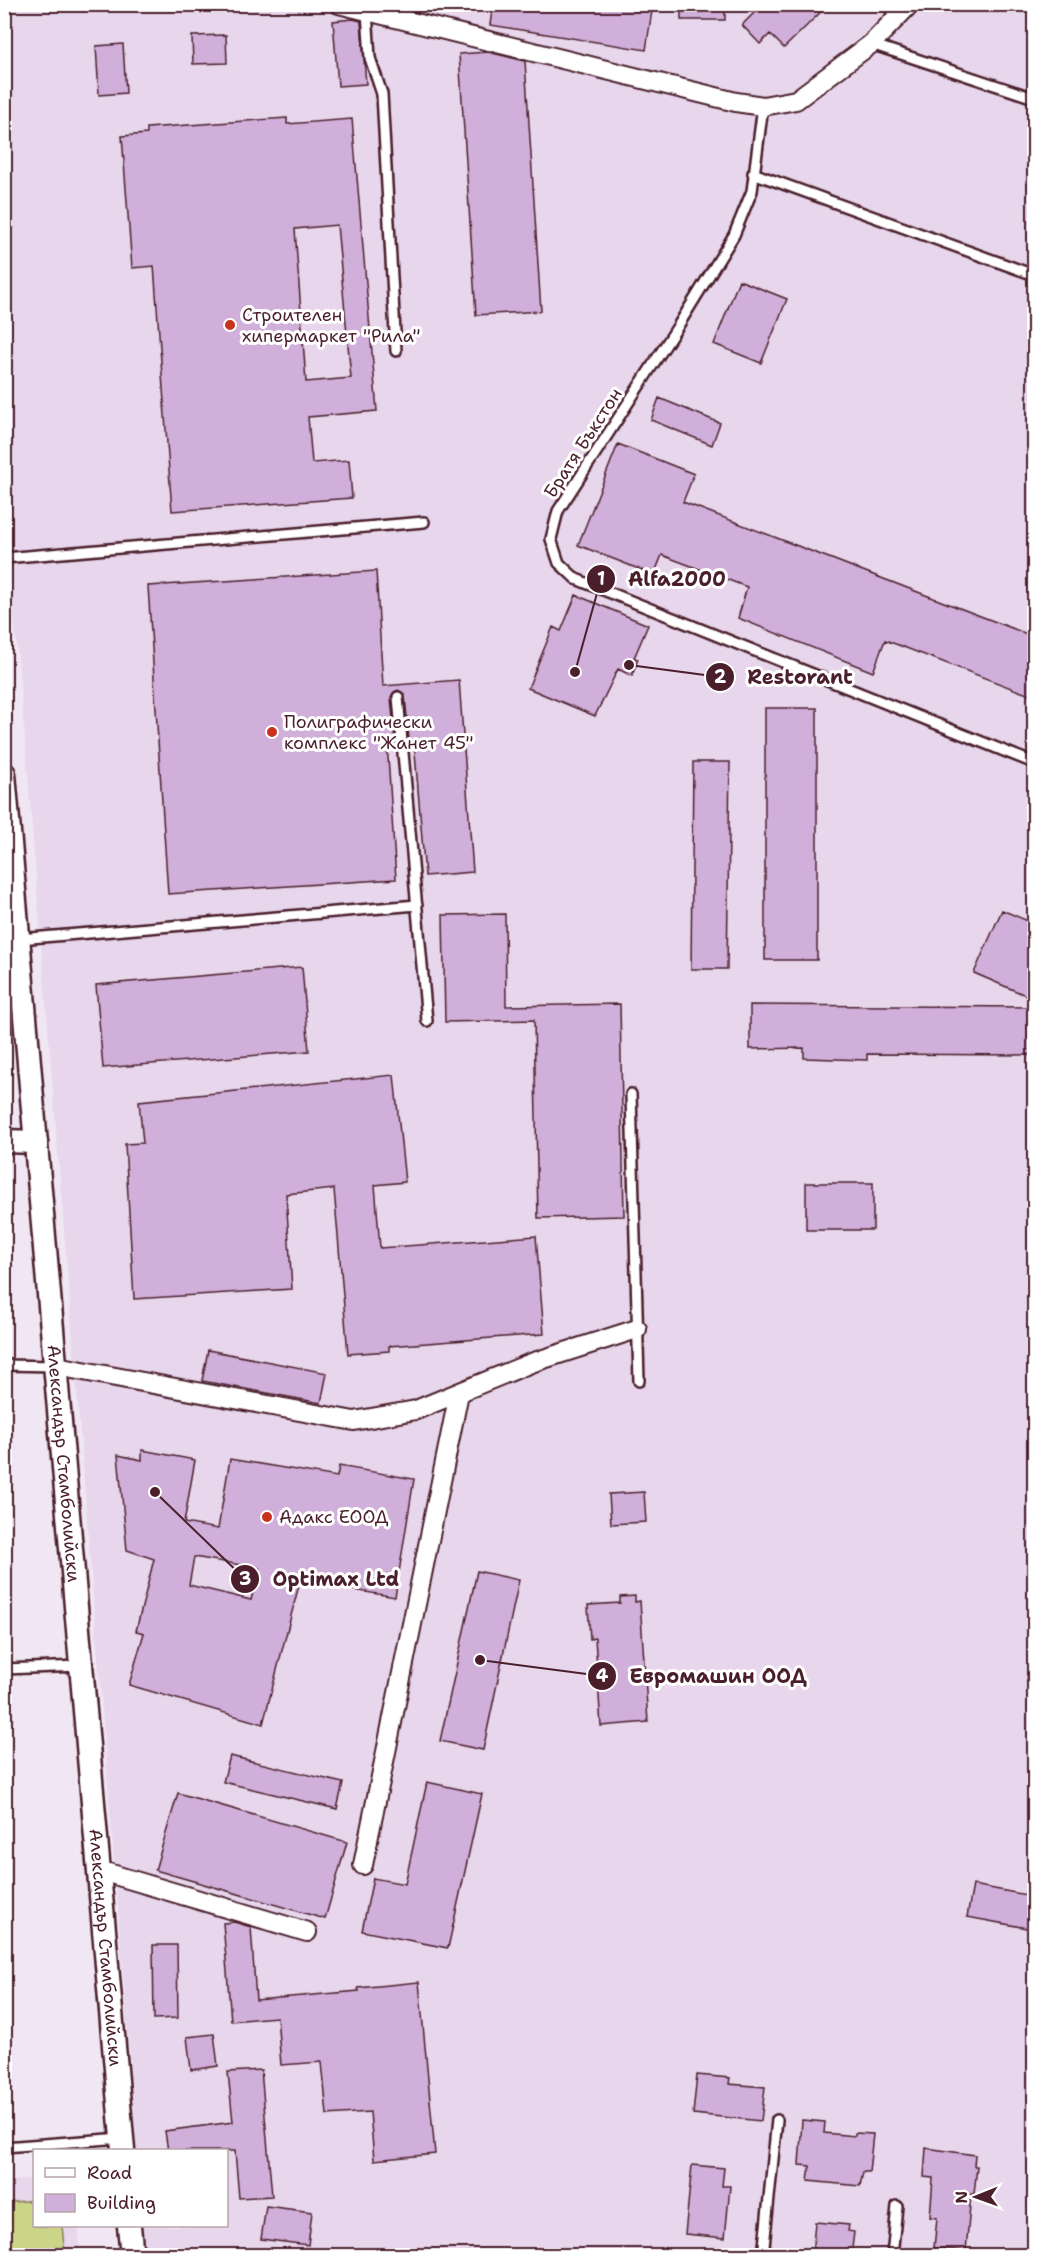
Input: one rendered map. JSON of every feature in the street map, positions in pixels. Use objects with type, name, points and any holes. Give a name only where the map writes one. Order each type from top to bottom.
[{"type":"street","points":[[339,4],[736,102],[763,106],[796,100],[871,44],[898,9]]},
{"type":"street","name":"Александър Стамболийски","points":[[4,774],[122,2144]]},
{"type":"street","points":[[4,1141],[36,1142]]},
{"type":"street","points":[[56,1366],[354,1422],[416,1410],[531,1363],[637,1329]]},
{"type":"street","points":[[363,1865],[459,1393]]},
{"type":"street","points":[[98,1870],[307,1932]]},
{"type":"street","points":[[129,2227],[132,2256]]},
{"type":"lane","points":[[367,10],[370,58],[382,94],[396,351]]},
{"type":"lane","points":[[871,44],[1035,99]]},
{"type":"lane","name":"Братя Бъкстон","points":[[763,106],[752,191],[734,235],[558,511],[551,539],[559,563],[576,579],[1035,763]]},
{"type":"lane","points":[[753,173],[1035,275]]},
{"type":"lane","points":[[4,558],[423,522]]},
{"type":"lane","points":[[398,697],[427,1021]]},
{"type":"lane","points":[[19,939],[417,904]]},
{"type":"lane","points":[[631,1094],[639,1381]]},
{"type":"lane","points":[[4,1365],[56,1366]]},
{"type":"lane","points":[[4,1669],[80,1666]]},
{"type":"lane","points":[[764,2256],[777,2120]]},
{"type":"lane","points":[[4,2147],[122,2144]]},
{"type":"lane","points":[[892,2256],[897,2206]]},
{"type":"shaded area","points":[[420,4],[454,11],[455,4],[1034,5],[1034,2255],[145,2255],[143,2227],[228,2227],[228,2149],[137,2149],[25,738],[5,516],[4,5]]},
{"type":"shaded area","points":[[33,2179],[33,2227],[78,2227],[81,2255],[5,2255],[4,2181]]},
{"type":"green space","points":[[33,2200],[33,2227],[62,2227],[65,2255],[5,2255],[5,2203]]},
{"type":"building","points":[[493,4],[653,4],[646,50],[490,25]]},
{"type":"building","points":[[681,4],[725,4],[725,20],[681,20]]},
{"type":"building","points":[[763,4],[829,4],[784,48],[770,34],[760,44],[742,25]]},
{"type":"building","points":[[353,19],[361,21],[366,84],[338,86],[333,21]]},
{"type":"building","points":[[226,35],[227,63],[193,64],[192,36]]},
{"type":"building","points":[[123,44],[126,93],[99,95],[96,46]]},
{"type":"building","points":[[488,52],[525,61],[541,311],[476,315],[459,54]]},
{"type":"building","name":"Строителен хипермаркет \"Рила\"","points":[[287,118],[287,124],[352,119],[377,411],[308,417],[312,463],[349,460],[352,498],[172,511],[154,266],[132,268],[122,136],[147,134],[147,128]],"holes":[[[337,225],[351,378],[306,382],[295,229]]]},
{"type":"building","points":[[739,280],[787,299],[761,363],[714,344]]},
{"type":"building","points":[[659,398],[720,423],[712,445],[651,420]]},
{"type":"building","points":[[618,444],[694,474],[683,502],[1035,637],[1035,697],[885,640],[873,672],[738,618],[747,587],[662,555],[654,575],[578,545]]},
{"type":"building","name":"Полиграфически комплекс \"Жанет 45\"","points":[[376,571],[383,686],[459,680],[473,872],[425,876],[414,740],[409,740],[405,696],[398,690],[391,697],[395,741],[387,742],[396,879],[168,894],[148,586]]},
{"type":"building","points":[[576,595],[648,625],[634,658],[638,659],[632,676],[618,669],[595,716],[528,688],[553,627],[561,631]]},
{"type":"building","points":[[765,708],[817,708],[817,960],[765,960]]},
{"type":"building","points":[[693,762],[730,762],[727,969],[691,969]]},
{"type":"building","points":[[1002,910],[1035,924],[1035,988],[1030,997],[974,973]]},
{"type":"building","points":[[505,914],[506,1006],[620,1004],[624,1216],[538,1218],[534,1020],[445,1022],[443,915]]},
{"type":"building","points":[[302,967],[309,1051],[103,1068],[96,985]]},
{"type":"building","points":[[750,1005],[1035,1007],[1035,1055],[867,1054],[867,1060],[804,1058],[804,1048],[750,1049]]},
{"type":"building","points":[[394,1075],[405,1182],[375,1185],[380,1248],[536,1236],[544,1334],[389,1346],[389,1351],[348,1354],[334,1189],[286,1194],[292,1289],[134,1299],[125,1144],[143,1143],[139,1101]]},
{"type":"building","points":[[806,1183],[873,1183],[873,1230],[806,1230]]},
{"type":"building","points":[[208,1350],[327,1373],[321,1403],[202,1381]]},
{"type":"building","points":[[142,1450],[195,1460],[184,1523],[218,1529],[230,1459],[337,1477],[339,1466],[414,1479],[395,1597],[300,1581],[263,1724],[129,1685],[144,1633],[136,1631],[154,1559],[127,1550],[118,1455],[142,1460]],"holes":[[[194,1557],[259,1568],[251,1600],[189,1585]]]},
{"type":"building","points":[[644,1492],[646,1522],[611,1524],[609,1494]]},
{"type":"building","points":[[477,1571],[519,1580],[483,1750],[440,1741]]},
{"type":"building","points":[[635,1596],[635,1602],[640,1601],[648,1722],[601,1726],[595,1638],[590,1639],[588,1605],[620,1603],[620,1597]]},
{"type":"building","points":[[230,1756],[343,1783],[337,1809],[223,1782]]},
{"type":"building","points":[[427,1782],[482,1794],[448,1948],[362,1931],[373,1878],[405,1884]]},
{"type":"building","points":[[178,1793],[347,1842],[325,1919],[155,1870]]},
{"type":"building","points":[[973,1885],[1032,1896],[1027,1928],[967,1917]]},
{"type":"building","points":[[234,1922],[251,1927],[256,2000],[359,1991],[358,1988],[419,1982],[435,2154],[374,2160],[370,2112],[327,2115],[322,2062],[281,2065],[277,2017],[231,2021],[223,1923]]},
{"type":"building","points":[[153,1945],[177,1945],[178,2018],[154,2019]]},
{"type":"building","points":[[214,2034],[218,2066],[191,2070],[187,2037]]},
{"type":"building","points":[[261,2070],[272,2196],[239,2198],[235,2151],[168,2149],[165,2131],[233,2122],[228,2072]]},
{"type":"building","points":[[697,2075],[730,2078],[729,2084],[765,2087],[761,2121],[693,2114]]},
{"type":"building","points":[[802,2120],[825,2122],[824,2133],[855,2136],[855,2133],[873,2134],[869,2172],[863,2172],[860,2186],[808,2181],[810,2166],[799,2165]]},
{"type":"building","points":[[926,2148],[975,2155],[974,2166],[977,2166],[974,2194],[971,2194],[966,2251],[934,2248],[937,2218],[930,2217],[933,2178],[924,2177]]},
{"type":"building","points":[[692,2165],[724,2168],[722,2186],[730,2186],[725,2238],[685,2234]]},
{"type":"building","points":[[266,2206],[312,2212],[308,2245],[261,2239]]},
{"type":"building","points":[[815,2222],[849,2225],[848,2231],[854,2232],[851,2256],[812,2256]]},
{"type":"place","name":"Строителен хипермаркет \"Рила\"","points":[[230,325]]},
{"type":"place","name":"Restorant","points":[[629,665]]},
{"type":"place","name":"Alfa2000","points":[[575,672]]},
{"type":"place","name":"Полиграфически комплекс \"Жанет 45\"","points":[[272,732]]},
{"type":"place","name":"Optimax Ltd","points":[[155,1492]]},
{"type":"place","name":"Адакс ЕООД","points":[[267,1517]]},
{"type":"place","name":"Евромашин ООД","points":[[480,1660]]}]
